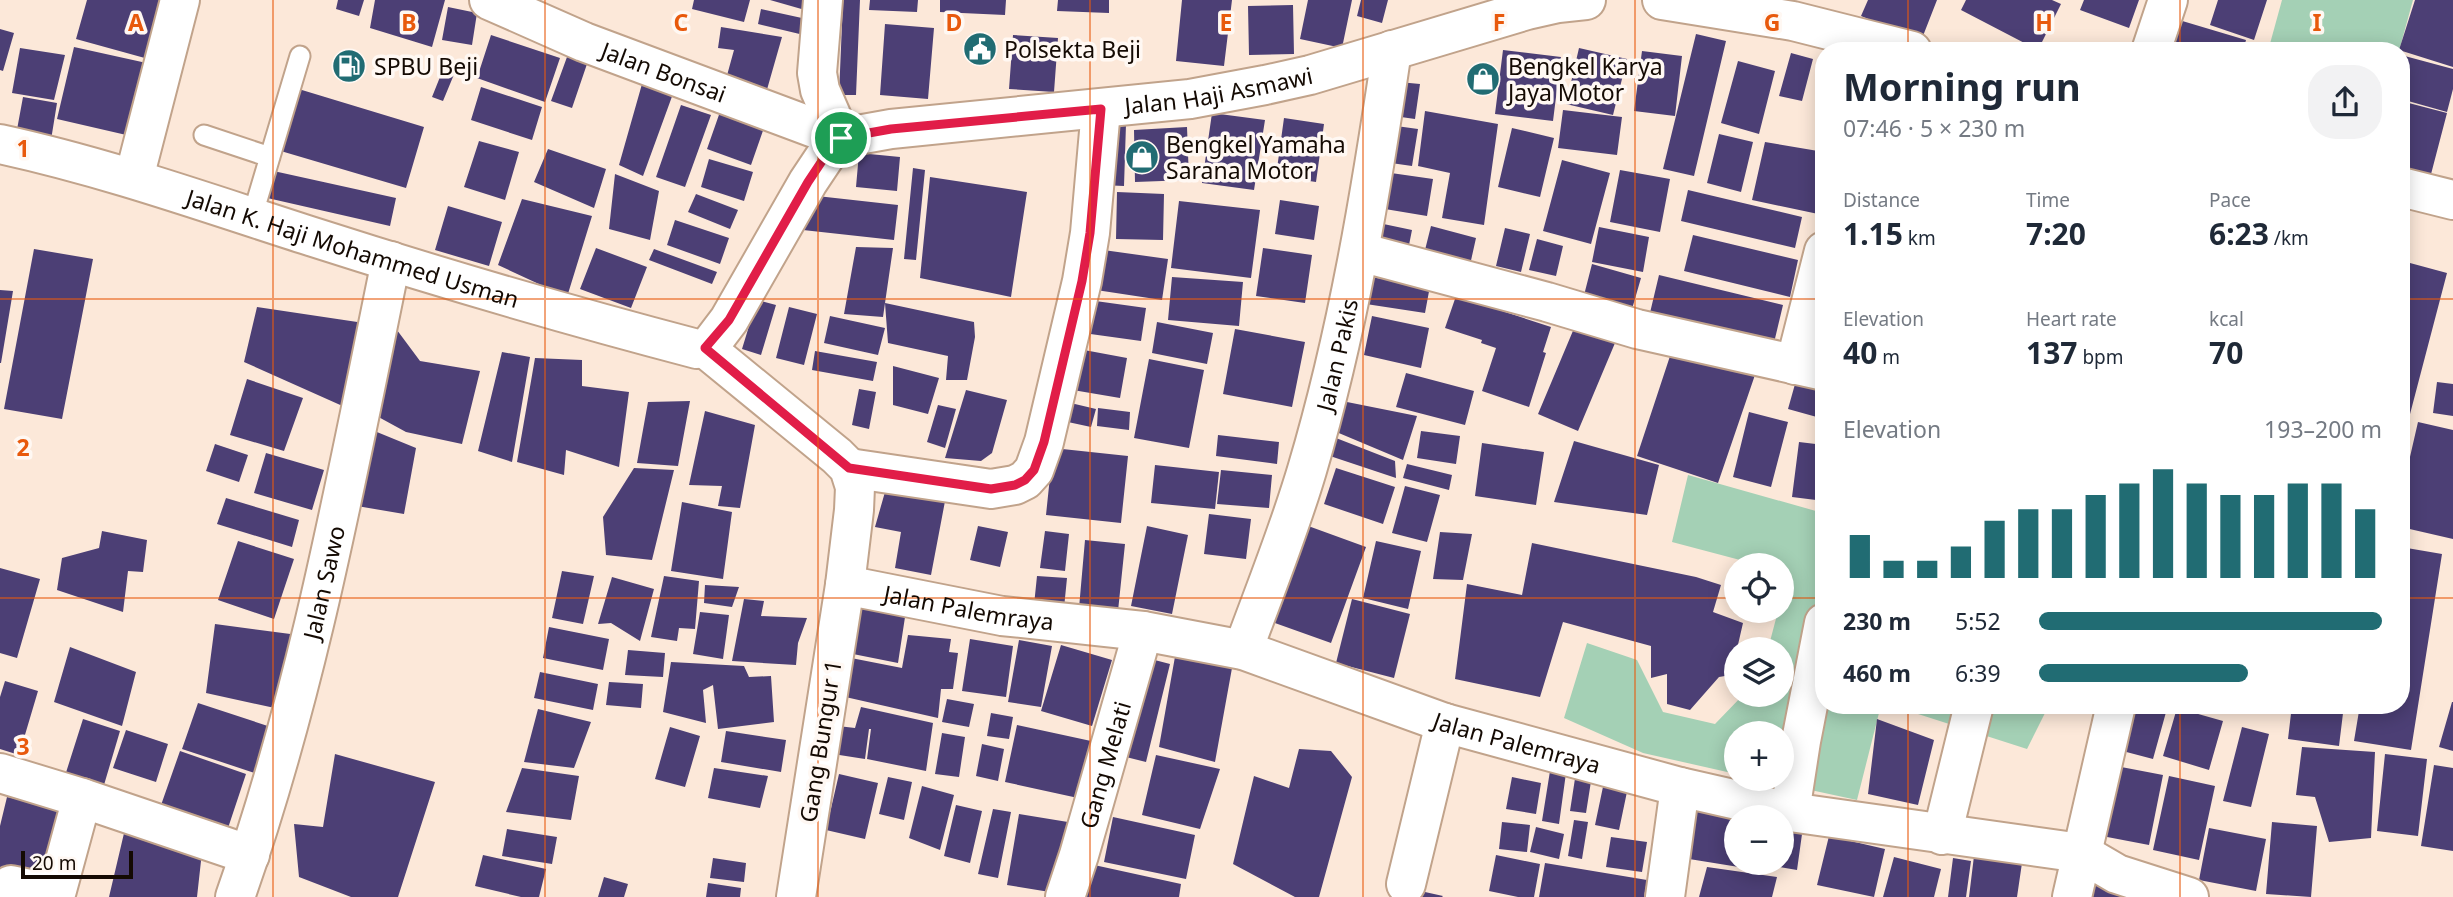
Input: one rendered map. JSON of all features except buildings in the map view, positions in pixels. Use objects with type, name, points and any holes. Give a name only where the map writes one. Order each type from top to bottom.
[{"type":"street","points":[[134,178],[180,0]]},
{"type":"street","name":"Jalan Bonsai","points":[[489,0],[584,42],[841,138]]},
{"type":"street","points":[[823,0],[817,73],[820,90],[841,138],[832,146],[808,182],[729,320],[705,348],[849,468],[991,489],[1015,485],[1025,480],[1034,470],[1044,442],[1082,281],[1090,233],[1101,109]]},
{"type":"street","name":"Jalan Haji Asmawi","points":[[841,138],[891,129],[1190,99],[1310,75],[1527,10],[1586,0]]},
{"type":"street","points":[[1661,0],[1793,21],[1862,42]]},
{"type":"street","points":[[2154,42],[2168,0]]},
{"type":"street","name":"Jalan Pakis","points":[[1243,650],[1306,473],[1331,382],[1360,252],[1392,50]]},
{"type":"street","name":"Jalan K. Haji Mohammed Usman","points":[[0,144],[60,157],[134,178],[391,261],[595,322],[697,349],[705,348]]},
{"type":"street","points":[[2410,189],[2453,200]]},
{"type":"street","points":[[1360,252],[1637,329],[1809,368],[1815,321]]},
{"type":"street","name":"Jalan Sawo","points":[[235,897],[281,753],[330,558],[391,261]]},
{"type":"street","name":"Gang Bungur 1","points":[[796,897],[845,585],[855,488],[849,468]]},
{"type":"street","name":"Jalan Palemraya","points":[[845,585],[1002,616],[1143,631],[1243,650],[1445,723],[1680,787],[1762,805]]},
{"type":"street","name":"Gang Melati","points":[[1065,897],[1143,631]]},
{"type":"street","points":[[1791,805],[1815,670]]},
{"type":"street","points":[[1942,835],[1971,714]]},
{"type":"street","points":[[2072,897],[2114,714]]},
{"type":"street","points":[[1406,884],[1445,723]]},
{"type":"street","points":[[0,773],[250,855]]},
{"type":"street","points":[[1665,897],[1680,787]]},
{"type":"street","points":[[4,897],[11,885],[50,894],[57,890],[82,798]]},
{"type":"street","name":"Jalan Palemraya","points":[[1794,812],[2081,853],[2118,874],[2189,897]]},
{"type":"lane","points":[[252,217],[300,56]]},
{"type":"lane","points":[[204,135],[270,157]]},
{"type":"green space","points":[[2282,0],[2413,0],[2401,42],[2270,42]]},
{"type":"green space","points":[[1688,475],[1815,511],[1815,714],[1879,714],[1857,800],[1794,786],[1794,721],[1724,721],[1724,771],[1643,753],[1564,718],[1587,643],[1637,660],[1663,712],[1715,724],[1731,707],[1794,707],[1794,637],[1771,637],[1775,623],[1794,623],[1794,553],[1724,553],[1724,556],[1672,542]]},
{"type":"green space","points":[[1918,714],[2044,714],[2027,749]]},
{"type":"place","name":"Polsekta Beji","points":[[980,49]]},
{"type":"place","name":"SPBU Beji","points":[[349,66]]},
{"type":"place","name":"Bengkel Karya Jaya Motor","points":[[1483,79]]},
{"type":"place","name":"Bengkel Yamaha Sarana Motor","points":[[1142,157]]},
{"type":"route","points":[[1101,109],[1090,233],[1082,281],[1044,442],[1034,470],[1025,480],[1015,485],[991,489],[849,468],[705,348],[729,320],[808,182],[832,146],[841,138],[891,129],[1101,109]]}]
